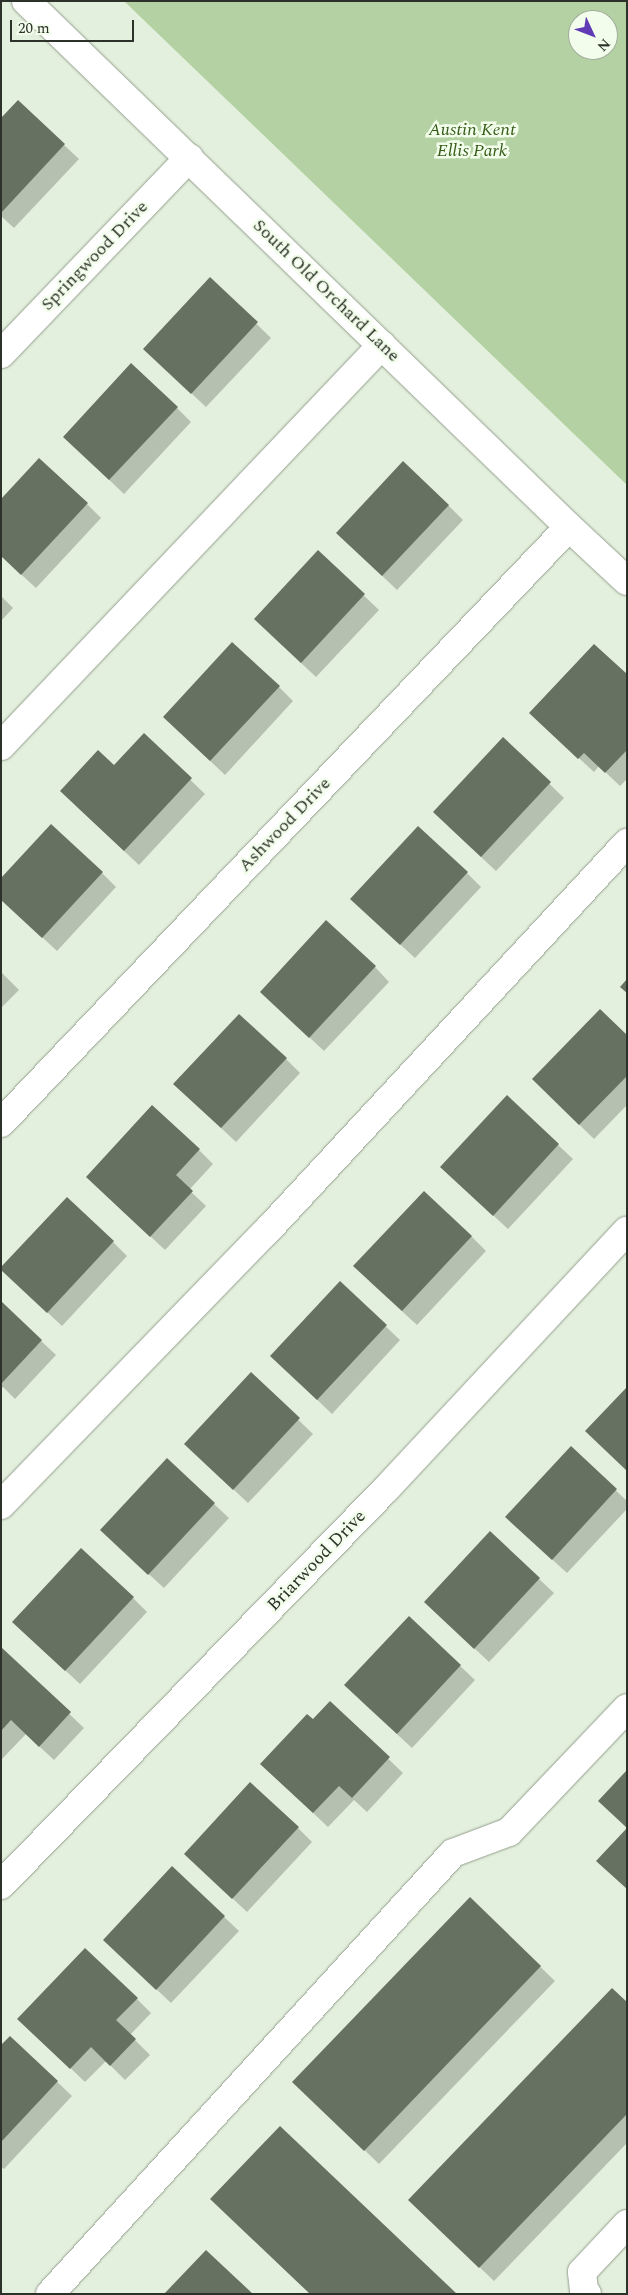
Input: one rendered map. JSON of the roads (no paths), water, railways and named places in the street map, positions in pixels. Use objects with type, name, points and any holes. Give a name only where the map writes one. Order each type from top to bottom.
[{"type":"street","name":"South Old Orchard Lane","points":[[26,1],[569,528],[627,581]]},
{"type":"street","name":"Springwood Drive","points":[[1,354],[189,158]]},
{"type":"street","points":[[1,746],[382,345]]},
{"type":"street","name":"Ashwood Drive","points":[[1,1123],[569,528]]},
{"type":"street","points":[[1,1505],[266,1232],[627,843]]},
{"type":"street","name":"Briarwood Drive","points":[[1,1885],[386,1489],[627,1231]]},
{"type":"street","points":[[50,2294],[453,1853],[509,1832],[627,1708]]},
{"type":"street","points":[[587,2294],[584,2291],[582,2272],[627,2224]]},
{"type":"park label","name":"Austin Kent Ellis Park","points":[[472,141]]}]
